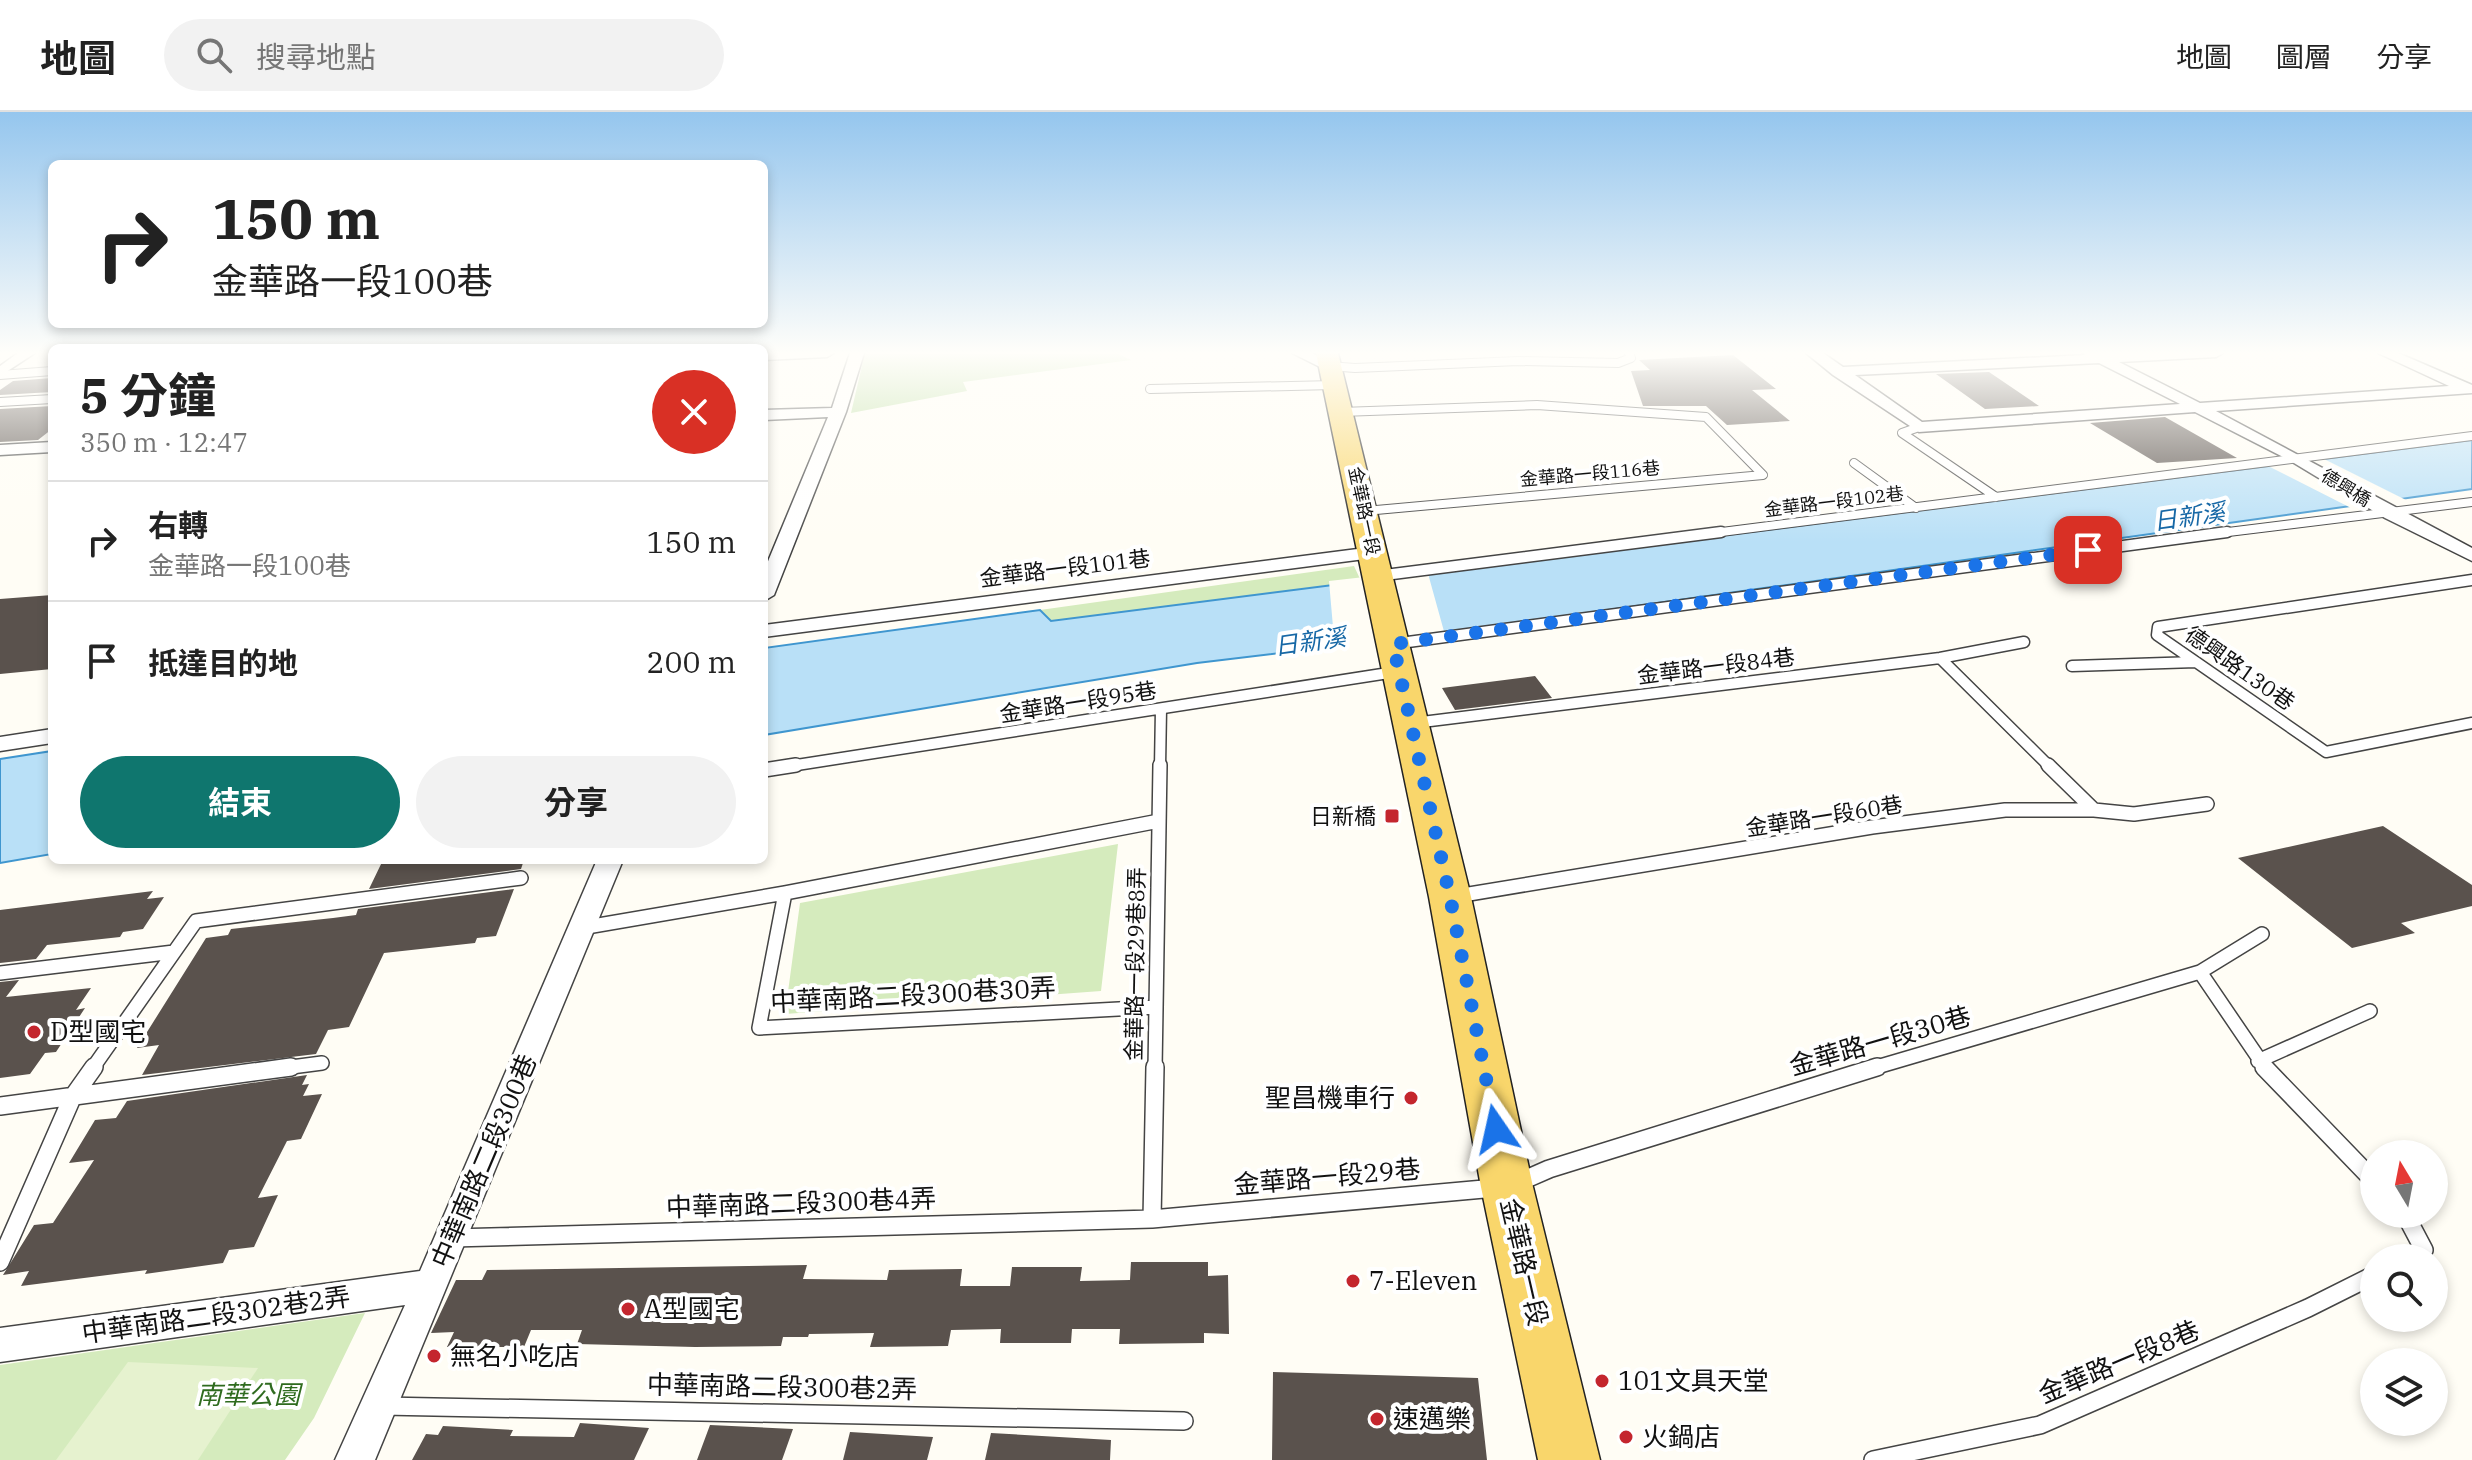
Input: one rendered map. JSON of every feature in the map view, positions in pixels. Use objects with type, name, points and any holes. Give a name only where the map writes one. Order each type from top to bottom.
[{"type":"main road","name":"金華路一段","points":[[1342,416],[1375,564]]},
{"type":"main road","points":[[1375,564],[1394,652]]},
{"type":"main road","name":"金華路一段","points":[[1394,652],[1450,897],[1507,1187],[1569,1460]]},
{"type":"street","points":[[768,585],[836,416]]},
{"type":"street","points":[[1903,416],[1919,427],[2091,416]]},
{"type":"street","name":"德興橋","points":[[2212,416],[2298,459],[2391,514],[2472,555]]},
{"type":"street","points":[[0,450],[48,447]]},
{"type":"street","name":"金華路一段101巷","points":[[768,631],[1375,564]]},
{"type":"street","points":[[0,744],[48,737]]},
{"type":"street","name":"中華南路二段300巷","points":[[355,1460],[452,1238],[608,864]]},
{"type":"street","name":"中華南路二段302巷2弄","points":[[0,1345],[432,1285]]},
{"type":"lane","name":"金華路一段116巷","points":[[1365,511],[1763,475],[1706,417],[1691,416]]},
{"type":"lane","points":[[1919,427],[1902,433],[1996,497]]},
{"type":"lane","name":"金華路一段102巷","points":[[1375,564],[1916,508],[2472,436]]},
{"type":"lane","points":[[1854,463],[1916,508]]},
{"type":"lane","name":"金華路一段95巷","points":[[768,769],[1161,709],[1394,652],[2309,521],[2391,514],[2472,502]]},
{"type":"lane","name":"德興路130巷","points":[[2472,580],[2158,627],[2157,635],[2326,752],[2472,723]]},
{"type":"lane","name":"金華路一段84巷","points":[[1411,724],[1940,658],[2024,642]]},
{"type":"lane","points":[[1940,658],[2094,810]]},
{"type":"lane","points":[[2072,666],[2196,662]]},
{"type":"lane","name":"金華路一段29巷8弄","points":[[1152,1219],[1161,709]]},
{"type":"lane","name":"金華路一段60巷","points":[[1450,897],[1872,827],[2005,810],[2094,810],[2134,814],[2207,804]]},
{"type":"lane","points":[[581,928],[785,893],[1159,821]]},
{"type":"lane","points":[[0,1262],[72,1098],[196,921],[521,878]]},
{"type":"lane","name":"中華南路二段300巷30弄","points":[[785,893],[759,1028],[1156,1007]]},
{"type":"lane","name":"金華路一段30巷","points":[[1507,1187],[1549,1169],[1765,1100],[2200,972],[2262,934]]},
{"type":"lane","points":[[0,973],[174,952]]},
{"type":"lane","points":[[2200,972],[2258,1061],[2360,1167]]},
{"type":"lane","points":[[2258,1061],[2370,1011]]},
{"type":"lane","points":[[0,1106],[322,1063]]},
{"type":"lane","name":"金華路一段29巷","points":[[1152,1219],[1507,1187]]},
{"type":"lane","name":"中華南路二段300巷4弄","points":[[452,1238],[1152,1219]]},
{"type":"lane","name":"金華路一段8巷","points":[[1873,1460],[2040,1425],[2308,1308],[2360,1282]]},
{"type":"lane","name":"中華南路二段300巷2弄","points":[[380,1406],[1184,1421]]},
{"type":"green space","points":[[1354,566],[1361,581],[1051,621],[1040,610]]},
{"type":"green space","points":[[1118,844],[1101,991],[785,1014],[800,903]]},
{"type":"green space","name":"南華公園","points":[[365,1313],[314,1418],[285,1460],[0,1460],[0,1365]]},
{"type":"green space","points":[[128,1362],[258,1368],[198,1460],[56,1460]]},
{"type":"water","name":"日新溪","points":[[2472,440],[2472,489],[1422,636],[1197,663],[768,734],[768,647],[1040,610],[1051,621]]},
{"type":"water","points":[[48,752],[48,855],[0,863],[0,759]]},
{"type":"pier","points":[[2320,457],[2410,502],[2355,510],[2266,465]]},
{"type":"pier","points":[[1427,570],[1445,635],[1335,650],[1329,581]]},
{"type":"building","points":[[0,416],[48,416],[48,432],[38,440],[0,442]]},
{"type":"building","points":[[1717,416],[1784,416],[1790,421],[1727,425]]},
{"type":"building","points":[[2165,417],[2237,458],[2157,463],[2090,423]]},
{"type":"building","points":[[48,595],[48,669],[0,674],[0,599]]},
{"type":"building","points":[[1535,676],[1552,698],[1455,710],[1442,688]]},
{"type":"building","points":[[2383,826],[2472,885],[2472,906],[2401,923],[2415,933],[2352,948],[2238,858]]},
{"type":"building","points":[[381,864],[523,864],[521,869],[369,889]]},
{"type":"building","points":[[514,889],[496,936],[477,938],[475,943],[384,953],[349,1027],[328,1030],[316,1054],[142,1075],[159,1045],[137,1048],[206,938],[228,935],[231,929],[356,915],[358,909]]},
{"type":"building","points":[[153,891],[147,899],[164,897],[143,929],[123,932],[120,937],[47,945],[36,959],[0,963],[0,910]]},
{"type":"building","name":"D型國宅","points":[[19,980],[6,997],[91,988],[76,1010],[85,1008],[56,1052],[45,1053],[30,1074],[0,1078],[0,982]]},
{"type":"building","points":[[307,1075],[302,1085],[309,1084],[303,1096],[322,1094],[301,1139],[287,1141],[258,1198],[278,1195],[254,1247],[229,1250],[223,1263],[145,1274],[147,1270],[21,1286],[29,1271],[3,1275],[34,1225],[53,1223],[94,1160],[69,1163],[95,1120],[116,1118],[127,1101]]},
{"type":"building","points":[[1131,1262],[1208,1262],[1208,1276],[1228,1275],[1229,1334],[1204,1333],[1204,1343],[1119,1344],[1120,1329],[1072,1329],[1071,1343],[1000,1343],[1001,1329],[951,1330],[948,1346],[870,1347],[874,1333],[783,1337],[781,1346],[695,1347],[577,1344],[582,1330],[531,1330],[524,1347],[447,1347],[454,1332],[431,1333],[456,1280],[482,1280],[487,1270],[807,1265],[803,1279],[887,1280],[889,1270],[962,1269],[960,1286],[1010,1286],[1012,1267],[1082,1267],[1080,1281],[1130,1280]]},
{"type":"building","name":"速邁樂","points":[[1273,1372],[1478,1378],[1487,1460],[1272,1460]]},
{"type":"building","points":[[580,1423],[649,1428],[634,1460],[412,1460],[426,1434],[438,1435],[443,1426],[513,1430],[510,1436],[574,1437]]},
{"type":"building","points":[[710,1425],[793,1429],[782,1460],[697,1460]]},
{"type":"building","points":[[850,1432],[933,1437],[927,1460],[843,1460]]},
{"type":"building","points":[[991,1433],[1111,1440],[1110,1460],[985,1460]]},
{"type":"place","name":"日新橋","points":[[1392,816]]},
{"type":"place","name":"D型國宅","points":[[34,1032]]},
{"type":"place","name":"聖昌機車行","points":[[1411,1098]]},
{"type":"place","name":"7-Eleven","points":[[1353,1281]]},
{"type":"place","name":"A型國宅","points":[[628,1309]]},
{"type":"place","name":"無名小吃店","points":[[434,1356]]},
{"type":"place","name":"101文具天堂","points":[[1602,1381]]},
{"type":"place","name":"速邁樂","points":[[1377,1419]]},
{"type":"place","name":"火鍋店","points":[[1626,1437]]},
{"type":"route","points":[[1496,1129],[1450,897],[1393,644],[2088,550]]}]
